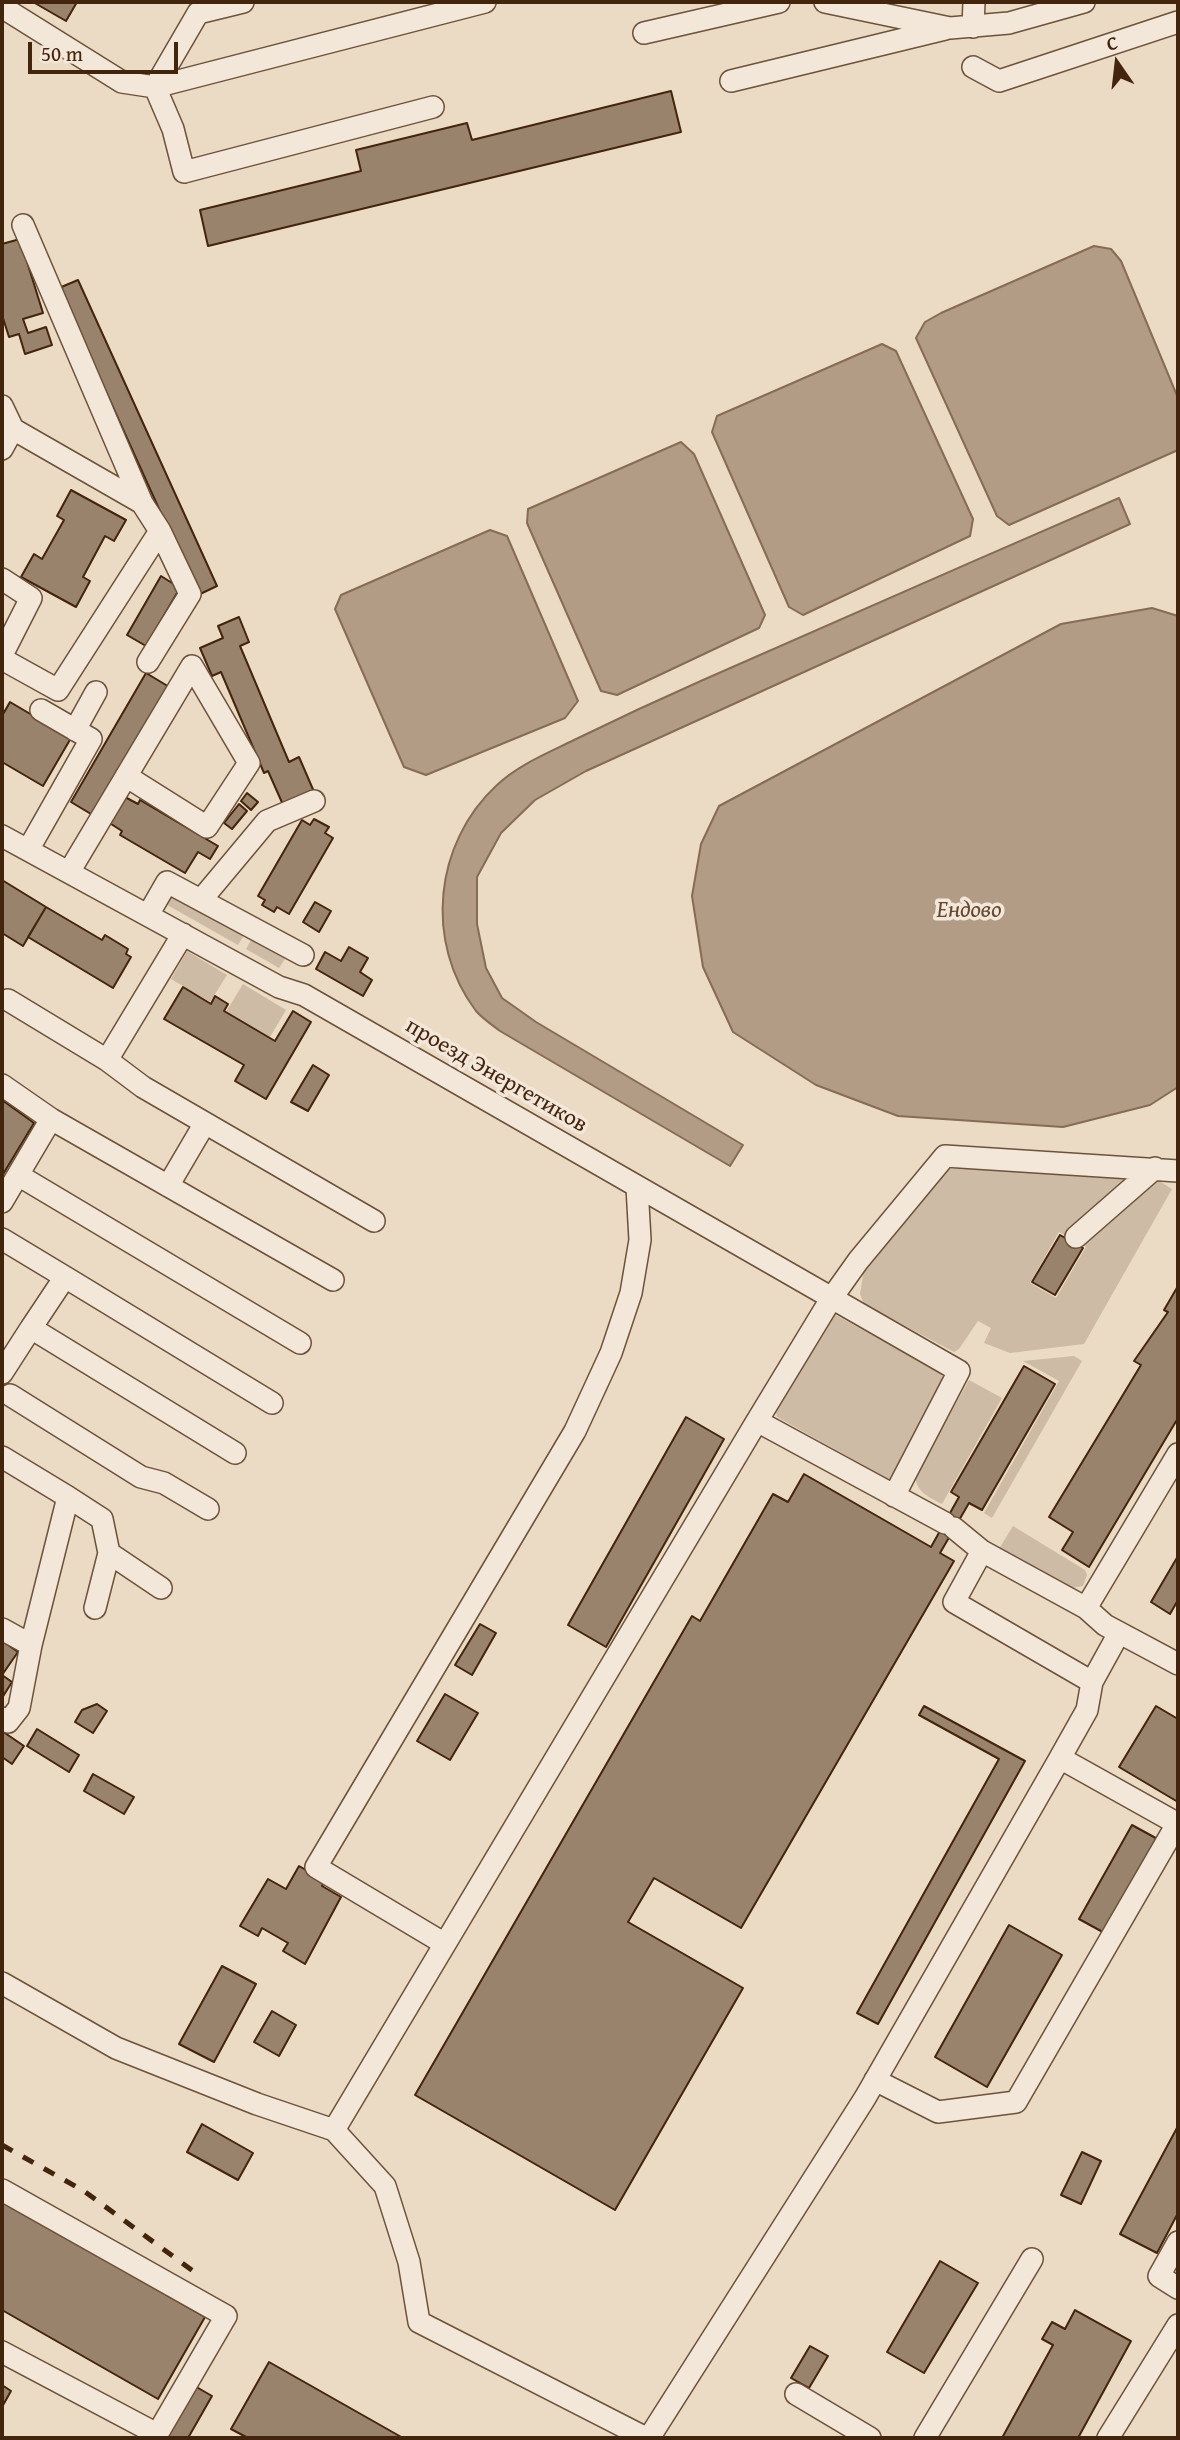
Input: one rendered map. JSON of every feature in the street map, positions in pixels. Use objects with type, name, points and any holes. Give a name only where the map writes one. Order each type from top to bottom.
[{"type":"street","points":[[155,87],[198,13],[243,2]]},
{"type":"street","points":[[2,7],[122,82],[155,87],[485,2]]},
{"type":"street","points":[[644,33],[779,2]]},
{"type":"street","points":[[825,2],[906,10],[950,28]]},
{"type":"street","points":[[973,27],[974,2]]},
{"type":"street","points":[[731,81],[950,28],[1009,23],[1046,7],[1084,2]]},
{"type":"street","points":[[973,68],[999,81],[1178,22]]},
{"type":"street","points":[[155,87],[173,129],[184,172],[433,107]]},
{"type":"street","points":[[23,225],[142,503],[160,531],[190,594],[148,663]]},
{"type":"street","points":[[2,406],[13,429],[142,503]]},
{"type":"street","points":[[2,449],[13,429]]},
{"type":"street","points":[[2,579],[31,598],[2,657],[58,690],[160,531]]},
{"type":"street","points":[[69,872],[126,776],[140,754],[192,666],[249,763],[207,827],[126,776]]},
{"type":"street","points":[[75,730],[96,692]]},
{"type":"street","points":[[28,850],[91,739],[41,710]]},
{"type":"street","points":[[201,900],[267,821],[314,801]]},
{"type":"street","name":"проезд Энергетиков","points":[[2,836],[279,987],[304,995],[959,1371],[894,1496]]},
{"type":"street","points":[[148,915],[167,882],[303,955]]},
{"type":"street","points":[[107,1060],[183,934]]},
{"type":"street","points":[[8,1000],[107,1060],[143,1087],[374,1221]]},
{"type":"street","points":[[2,1085],[51,1119],[333,1280]]},
{"type":"street","points":[[2,1202],[51,1119]]},
{"type":"street","points":[[168,1186],[205,1123]]},
{"type":"street","points":[[334,2130],[831,1299],[945,1156],[1178,1171]]},
{"type":"street","points":[[1076,1237],[1155,1168]]},
{"type":"street","points":[[18,1175],[300,1343]]},
{"type":"street","points":[[445,1944],[316,1867],[575,1431],[611,1353],[631,1293],[640,1240],[637,1187]]},
{"type":"street","points":[[2,1239],[272,1403]]},
{"type":"street","points":[[2,1373],[65,1276]]},
{"type":"street","points":[[31,1328],[235,1453]]},
{"type":"street","points":[[4,1398],[141,1476],[164,1483],[208,1509]]},
{"type":"street","points":[[757,1421],[950,1525],[982,1551],[1086,1608],[1105,1625],[1178,1664]]},
{"type":"street","points":[[1086,1608],[1178,1454]]},
{"type":"street","points":[[2,1457],[102,1519],[109,1553],[94,1608]]},
{"type":"street","points":[[2,1718],[8,1722],[19,1708],[31,1644],[68,1497]]},
{"type":"street","points":[[982,1551],[954,1602],[1092,1682]]},
{"type":"street","points":[[109,1553],[161,1588]]},
{"type":"street","points":[[2,1629],[31,1644]]},
{"type":"street","points":[[2,1983],[116,2048],[257,2104],[334,2130],[385,2186],[409,2262],[419,2322],[647,2438],[875,2080],[1087,1710],[1092,1682],[1119,1633]]},
{"type":"street","points":[[875,2080],[937,2112],[1016,2102],[1178,1824],[1060,1758]]},
{"type":"street","points":[[2,2190],[226,2316],[156,2436],[2,2352]]},
{"type":"street","points":[[1178,2242],[1159,2276],[1178,2288]]},
{"type":"street","points":[[925,2438],[1032,2259]]},
{"type":"street","points":[[1108,2438],[1178,2325]]},
{"type":"street","points":[[796,2394],[870,2438]]},
{"type":"shaded area","points":[[167,892],[244,935],[238,945],[162,902]]},
{"type":"shaded area","points":[[251,940],[285,959],[279,968],[246,949]]},
{"type":"shaded area","points":[[187,951],[227,975],[210,1002],[171,979]]},
{"type":"shaded area","points":[[243,984],[286,1010],[270,1037],[226,1012]]},
{"type":"shaded area","points":[[943,1169],[1139,1170],[1070,1238],[1059,1232],[1030,1283],[1056,1298],[1086,1247],[1077,1241],[1151,1176],[1172,1189],[1084,1344],[1010,1353],[984,1343],[991,1328],[978,1321],[959,1349],[954,1352],[864,1304],[860,1294],[864,1269]]},
{"type":"shaded area","points":[[832,1313],[938,1371],[942,1376],[942,1385],[890,1480],[777,1417],[776,1412]]},
{"type":"shaded area","points":[[1074,1356],[1082,1361],[992,1518],[984,1513],[1059,1381],[1023,1361]]},
{"type":"shaded area","points":[[969,1380],[1002,1398],[942,1504],[920,1489],[916,1475]]},
{"type":"shaded area","points":[[1013,1526],[1085,1570],[1087,1575],[1083,1586],[1067,1589],[999,1549]]},
{"type":"water","points":[[1094,246],[1111,249],[1121,261],[1178,398],[1178,450],[1009,525],[997,516],[916,338],[925,322],[941,313]]},
{"type":"water","points":[[882,344],[896,351],[973,519],[970,536],[803,615],[789,607],[712,432],[717,416]]},
{"type":"water","points":[[681,442],[694,454],[765,615],[759,628],[617,695],[601,691],[527,523],[528,509]]},
{"type":"water","points":[[1119,498],[1130,524],[586,771],[535,800],[501,833],[477,877],[477,924],[486,968],[502,998],[536,1022],[743,1145],[730,1166],[500,1031],[476,1011],[459,984],[448,955],[443,924],[443,894],[449,864],[460,835],[476,809],[505,778],[524,765],[671,694]]},
{"type":"water","points":[[490,530],[507,536],[578,701],[565,718],[426,775],[404,767],[335,609],[341,595]]},
{"type":"water","name":"Ендово","points":[[1152,608],[1178,616],[1178,1087],[1150,1105],[1063,1127],[898,1116],[816,1085],[733,1032],[703,967],[692,896],[701,844],[719,806],[1061,624]]},
{"type":"building","points":[[33,2],[77,2],[66,21]]},
{"type":"building","points":[[671,91],[681,132],[208,246],[200,210],[361,171],[356,150],[467,123],[472,140]]},
{"type":"building","points":[[20,239],[43,313],[23,319],[28,333],[46,327],[52,345],[25,354],[19,334],[9,337],[2,315],[2,244]]},
{"type":"building","points":[[78,280],[217,586],[198,595],[59,288]]},
{"type":"building","points":[[71,490],[126,520],[114,541],[105,536],[83,577],[90,581],[76,607],[21,577],[34,554],[42,559],[64,520],[57,516]]},
{"type":"building","points":[[161,576],[180,588],[146,646],[127,635]]},
{"type":"building","points":[[239,617],[249,642],[240,646],[289,762],[299,757],[315,794],[284,807],[268,771],[264,773],[221,672],[212,676],[200,648],[223,638],[218,626]]},
{"type":"building","points":[[146,673],[171,688],[96,817],[71,802]]},
{"type":"building","points":[[10,702],[71,738],[43,786],[2,762],[2,716]]},
{"type":"building","points":[[247,793],[258,802],[251,810],[241,801]]},
{"type":"building","points":[[123,796],[138,804],[140,800],[218,846],[210,859],[198,852],[185,873],[120,835],[122,831],[108,822]]},
{"type":"building","points":[[239,804],[247,811],[232,829],[224,823]]},
{"type":"building","points":[[314,819],[329,827],[325,833],[333,838],[289,914],[277,907],[274,912],[262,905],[265,900],[258,896],[302,820],[310,825]]},
{"type":"building","points":[[2,880],[46,907],[23,946],[2,933]]},
{"type":"building","points":[[315,902],[331,911],[319,932],[303,922]]},
{"type":"building","points":[[46,907],[102,940],[105,935],[128,949],[126,954],[131,957],[113,988],[28,937]]},
{"type":"building","points":[[349,947],[368,958],[360,972],[372,980],[363,996],[316,969],[325,952],[341,961]]},
{"type":"building","points":[[183,987],[211,1004],[215,996],[228,1004],[224,1011],[275,1041],[293,1011],[311,1022],[266,1099],[235,1081],[244,1065],[164,1019]]},
{"type":"building","points":[[313,1065],[329,1075],[308,1111],[291,1102]]},
{"type":"building","points":[[2,1100],[34,1123],[2,1176]]},
{"type":"building","points":[[1060,1235],[1083,1248],[1055,1295],[1032,1282]]},
{"type":"building","points":[[1178,1286],[1178,1418],[1089,1567],[1062,1550],[1073,1532],[1049,1517],[1141,1365],[1134,1361],[1168,1312],[1164,1310]]},
{"type":"building","points":[[1024,1366],[1055,1384],[982,1510],[969,1503],[940,1553],[954,1561],[741,1928],[654,1878],[628,1922],[743,1988],[615,2210],[415,2095],[692,1616],[700,1621],[773,1494],[788,1502],[804,1474],[931,1547],[959,1497],[951,1492]]},
{"type":"building","points":[[686,1417],[724,1439],[606,1647],[568,1625]]},
{"type":"building","points":[[1178,1556],[1178,1600],[1170,1614],[1151,1602]]},
{"type":"building","points":[[480,1624],[496,1633],[472,1675],[455,1665]]},
{"type":"building","points":[[4,1642],[18,1652],[2,1675],[2,1646]]},
{"type":"building","points":[[2,1675],[12,1682],[2,1698]]},
{"type":"building","points":[[445,1694],[478,1713],[450,1760],[417,1741]]},
{"type":"building","points":[[97,1704],[107,1711],[93,1733],[75,1722],[82,1710]]},
{"type":"building","points":[[924,1706],[1025,1761],[878,2024],[857,2013],[999,1759],[919,1715]]},
{"type":"building","points":[[1156,1706],[1178,1719],[1178,1802],[1119,1767]]},
{"type":"building","points":[[37,1729],[79,1755],[69,1772],[27,1746]]},
{"type":"building","points":[[2,1731],[24,1746],[12,1764],[2,1757]]},
{"type":"building","points":[[93,1774],[134,1797],[124,1814],[84,1791]]},
{"type":"building","points":[[1132,1825],[1163,1842],[1110,1936],[1079,1919]]},
{"type":"building","points":[[299,1866],[325,1881],[322,1886],[341,1897],[305,1964],[283,1951],[288,1943],[262,1928],[258,1936],[240,1926],[268,1879],[286,1889]]},
{"type":"building","points":[[1009,1925],[1062,1955],[987,2087],[935,2057]]},
{"type":"building","points":[[222,1966],[256,1984],[214,2062],[179,2044]]},
{"type":"building","points":[[272,2011],[296,2025],[279,2056],[254,2042]]},
{"type":"building","points":[[202,2124],[253,2153],[238,2180],[187,2152]]},
{"type":"building","points":[[1178,2126],[1178,2213],[1157,2253],[1120,2234]]},
{"type":"building","points":[[1082,2152],[1101,2161],[1081,2204],[1061,2195]]},
{"type":"building","points":[[2,2201],[205,2317],[158,2399],[2,2310]]},
{"type":"building","points":[[940,2261],[978,2283],[924,2373],[887,2352]]},
{"type":"building","points":[[1075,2310],[1131,2341],[1078,2438],[1002,2438],[1053,2345],[1042,2339],[1052,2322],[1065,2329]]},
{"type":"building","points":[[810,2346],[828,2356],[809,2388],[791,2378]]},
{"type":"building","points":[[269,2362],[403,2438],[248,2438],[231,2429]]},
{"type":"building","points":[[2,2385],[11,2391],[2,2407]]},
{"type":"building","points":[[193,2385],[212,2396],[188,2438],[163,2438]]},
{"type":"railway","points":[[2,2145],[84,2191],[193,2271]]}]
